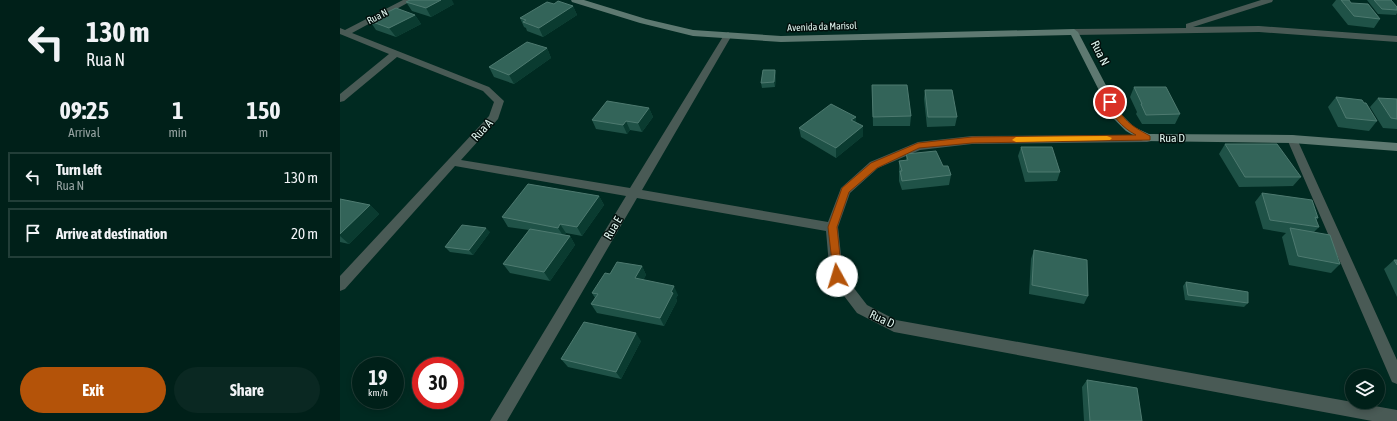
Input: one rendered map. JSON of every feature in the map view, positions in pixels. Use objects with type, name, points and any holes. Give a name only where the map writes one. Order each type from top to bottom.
[{"type":"street","name":"Rua N","points":[[343,32],[409,0]]},
{"type":"street","name":"Avenida da Marisol","points":[[575,0],[643,21],[686,31],[782,39],[1074,32]]},
{"type":"street","points":[[1172,30],[1189,26],[1269,0]]},
{"type":"street","points":[[1074,32],[1260,29],[1397,39]]},
{"type":"street","name":"Rua A","points":[[340,285],[494,116],[499,101],[486,89],[343,32]]},
{"type":"street","name":"Rua N","points":[[1074,32],[1117,116],[1130,129],[1147,138]]},
{"type":"street","name":"Rua E","points":[[498,421],[728,35]]},
{"type":"street","points":[[340,99],[396,53]]},
{"type":"street","name":"Rua D","points":[[1397,147],[1292,139],[1147,138],[972,140],[918,146],[874,165],[845,191],[832,227],[837,276],[862,309],[894,326],[1397,418]]},
{"type":"street","points":[[1292,139],[1397,377]]},
{"type":"street","points":[[452,162],[832,227]]},
{"type":"building","points":[[410,0],[441,0],[426,8],[406,2]]},
{"type":"building","points":[[1341,0],[1349,0],[1351,3],[1368,4],[1380,19],[1354,16]]},
{"type":"building","points":[[1374,0],[1391,0],[1397,7],[1397,10],[1382,9]]},
{"type":"building","points":[[558,1],[573,6],[539,28],[523,22],[526,20],[520,18],[547,2],[554,4]]},
{"type":"building","points":[[396,8],[415,15],[389,28],[370,21]]},
{"type":"building","points":[[527,42],[547,48],[509,75],[489,67]]},
{"type":"building","points":[[763,70],[775,70],[774,82],[761,83]]},
{"type":"building","points":[[872,85],[907,85],[911,116],[873,117]]},
{"type":"building","points":[[1134,87],[1166,87],[1180,114],[1146,115]]},
{"type":"building","points":[[925,90],[952,90],[957,117],[928,117]]},
{"type":"building","points":[[1336,97],[1362,100],[1366,103],[1377,121],[1346,118]]},
{"type":"building","points":[[1378,98],[1397,99],[1397,119],[1391,118]]},
{"type":"building","points":[[607,101],[649,108],[638,123],[626,121],[623,125],[592,120]]},
{"type":"building","points":[[831,104],[856,117],[851,120],[863,126],[836,148],[799,128]]},
{"type":"building","points":[[1225,144],[1277,144],[1301,177],[1245,177]]},
{"type":"building","points":[[1021,147],[1052,147],[1060,172],[1028,172]]},
{"type":"building","points":[[936,151],[943,166],[948,166],[951,175],[902,181],[900,171],[902,171],[899,161],[908,160],[906,154]]},
{"type":"building","points":[[528,184],[599,196],[577,227],[560,224],[558,228],[502,217]]},
{"type":"building","points":[[1262,193],[1312,200],[1318,218],[1315,217],[1319,227],[1270,220]]},
{"type":"building","points":[[340,199],[370,205],[340,234]]},
{"type":"building","points":[[462,225],[486,228],[469,250],[445,247]]},
{"type":"building","points":[[1290,228],[1330,235],[1340,264],[1298,256]]},
{"type":"building","points":[[530,229],[570,236],[544,272],[503,264]]},
{"type":"building","points":[[1034,250],[1087,260],[1088,296],[1032,285]]},
{"type":"building","points":[[617,262],[642,266],[635,278],[674,286],[671,292],[673,293],[660,318],[591,304],[598,294],[592,293],[605,273],[610,274]]},
{"type":"building","points":[[1186,282],[1248,292],[1248,303],[1188,295]]},
{"type":"building","points":[[584,322],[636,333],[616,372],[561,359]]},
{"type":"building","points":[[1087,380],[1137,388],[1142,421],[1090,421]]},
{"type":"slow traffic","points":[[1016,140],[1107,138]]},
{"type":"route","points":[[837,276],[832,227],[845,191],[874,165],[918,146],[972,140],[1147,138],[1130,129],[1117,116],[1110,102]]}]
